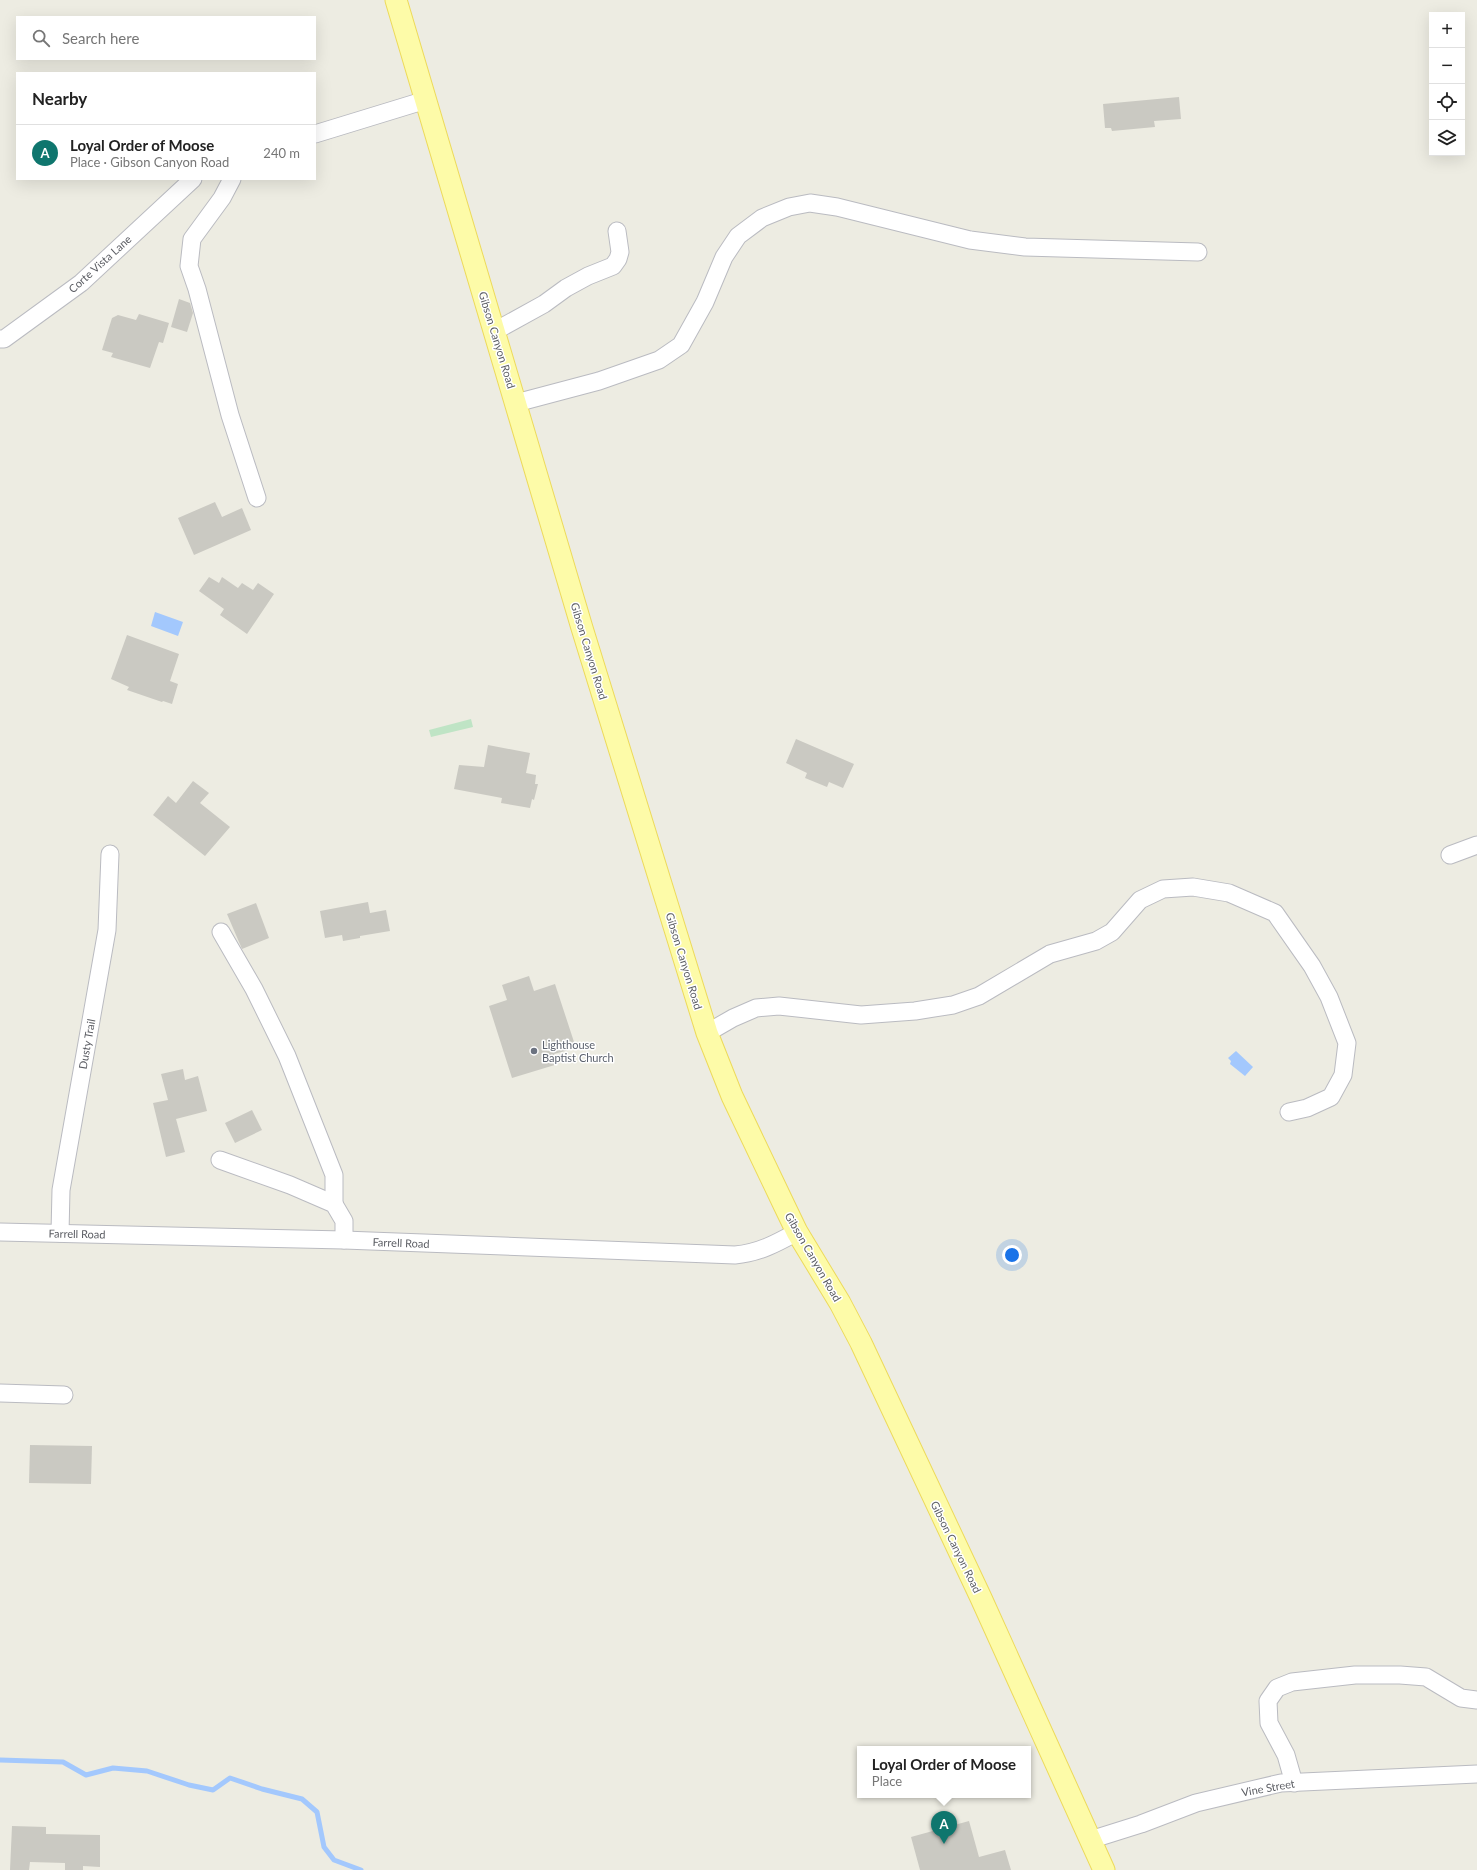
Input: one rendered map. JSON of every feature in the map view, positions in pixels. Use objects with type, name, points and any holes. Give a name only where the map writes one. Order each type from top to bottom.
[{"type":"main road","name":"Gibson Canyon Road","points":[[396,0],[582,628],[707,1033],[732,1096],[798,1232],[840,1302],[981,1598],[1104,1870]]},
{"type":"street","points":[[316,134],[426,100]]},
{"type":"street","name":"Corte Vista Lane","points":[[0,339],[4,339],[81,283],[192,180]]},
{"type":"street","points":[[231,180],[222,198],[192,240],[188,266],[197,289],[230,414],[257,498]]},
{"type":"street","points":[[516,402],[599,381],[659,360],[681,345],[705,302],[724,257],[738,236],[762,218],[789,207],[810,203],[837,207],[970,240],[1025,247],[1198,252]]},
{"type":"street","points":[[495,331],[544,304],[566,288],[588,276],[613,266],[618,259],[620,252],[617,231]]},
{"type":"street","points":[[1450,854],[1477,845]]},
{"type":"street","name":"Dusty Trail","points":[[60,1233],[61,1190],[107,930],[110,854]]},
{"type":"street","points":[[707,1033],[733,1018],[756,1008],[779,1006],[861,1015],[915,1011],[953,1005],[979,996],[1050,954],[1096,942],[1112,932],[1140,900],[1163,889],[1193,886],[1229,892],[1275,913],[1312,966],[1329,997],[1348,1043],[1343,1075],[1331,1097],[1307,1108],[1289,1112]]},
{"type":"street","points":[[221,932],[254,989],[287,1056],[334,1175],[334,1204],[344,1221],[344,1240]]},
{"type":"street","points":[[220,1160],[290,1185],[334,1204]]},
{"type":"street","name":"Farrell Road","points":[[0,1232],[344,1240],[735,1255],[749,1254],[766,1248],[798,1232]]},
{"type":"street","points":[[0,1393],[64,1395]]},
{"type":"street","points":[[1294,1783],[1286,1755],[1269,1722],[1268,1701],[1277,1688],[1292,1682],[1354,1675],[1400,1675],[1426,1677],[1461,1698],[1477,1700]]},
{"type":"street","name":"Vine Street","points":[[1090,1840],[1141,1824],[1196,1803],[1281,1784],[1477,1774]]},
{"type":"green space","points":[[471,719],[473,727],[431,737],[429,730]]},
{"type":"water","points":[[155,612],[183,622],[178,636],[151,626]]},
{"type":"water","points":[[1236,1051],[1253,1067],[1245,1076],[1230,1064],[1231,1061],[1228,1058]]},
{"type":"building","points":[[1179,97],[1181,119],[1154,121],[1155,127],[1112,131],[1111,128],[1105,128],[1103,104]]},
{"type":"building","points":[[179,299],[190,303],[193,313],[187,332],[171,327]]},
{"type":"building","points":[[139,314],[169,323],[163,343],[159,342],[150,368],[111,357],[113,353],[102,350],[112,318],[118,315],[136,320]]},
{"type":"building","points":[[215,502],[222,517],[242,508],[251,530],[194,555],[178,518]]},
{"type":"building","points":[[209,577],[219,583],[222,577],[238,588],[242,583],[253,590],[258,583],[274,594],[247,634],[220,615],[224,609],[199,591]]},
{"type":"building","points":[[127,635],[179,654],[170,681],[178,684],[172,704],[127,690],[129,687],[111,679]]},
{"type":"building","points":[[796,739],[854,764],[843,788],[829,782],[827,787],[805,778],[807,773],[786,763]]},
{"type":"building","points":[[488,745],[530,753],[526,773],[536,775],[535,784],[538,784],[534,800],[532,799],[530,808],[501,803],[502,798],[454,789],[459,765],[484,767]]},
{"type":"building","points":[[193,781],[209,793],[200,803],[230,827],[205,856],[153,815],[168,796],[176,803]]},
{"type":"building","points":[[368,902],[370,913],[386,910],[390,931],[360,936],[360,938],[343,941],[342,935],[325,938],[320,911]]},
{"type":"building","points":[[256,903],[269,938],[242,949],[227,914]]},
{"type":"building","points":[[529,976],[534,991],[555,984],[576,1048],[554,1054],[558,1064],[512,1078],[489,1006],[507,1000],[502,985]]},
{"type":"building","points":[[183,1069],[185,1080],[198,1076],[207,1111],[176,1119],[185,1152],[166,1157],[153,1103],[168,1100],[161,1074]]},
{"type":"building","points":[[252,1110],[262,1130],[235,1143],[225,1123]]},
{"type":"building","points":[[30,1445],[92,1446],[91,1484],[29,1483]]},
{"type":"building","points":[[969,1821],[979,1857],[1005,1850],[1011,1870],[920,1870],[911,1837]]},
{"type":"building","points":[[12,1826],[46,1827],[46,1834],[100,1835],[100,1867],[83,1866],[83,1870],[65,1870],[65,1863],[30,1862],[29,1870],[10,1870]]},
{"type":"waterway","points":[[0,1760],[63,1762],[86,1775],[113,1768],[147,1771],[189,1785],[213,1790],[230,1778],[262,1789],[302,1799],[317,1812],[324,1847],[334,1860],[361,1870]]},
{"type":"place","name":"Lighthouse Baptist Church","points":[[534,1051]]},
{"type":"place","name":"Loyal Order of Moose","points":[[944,1844]]}]
